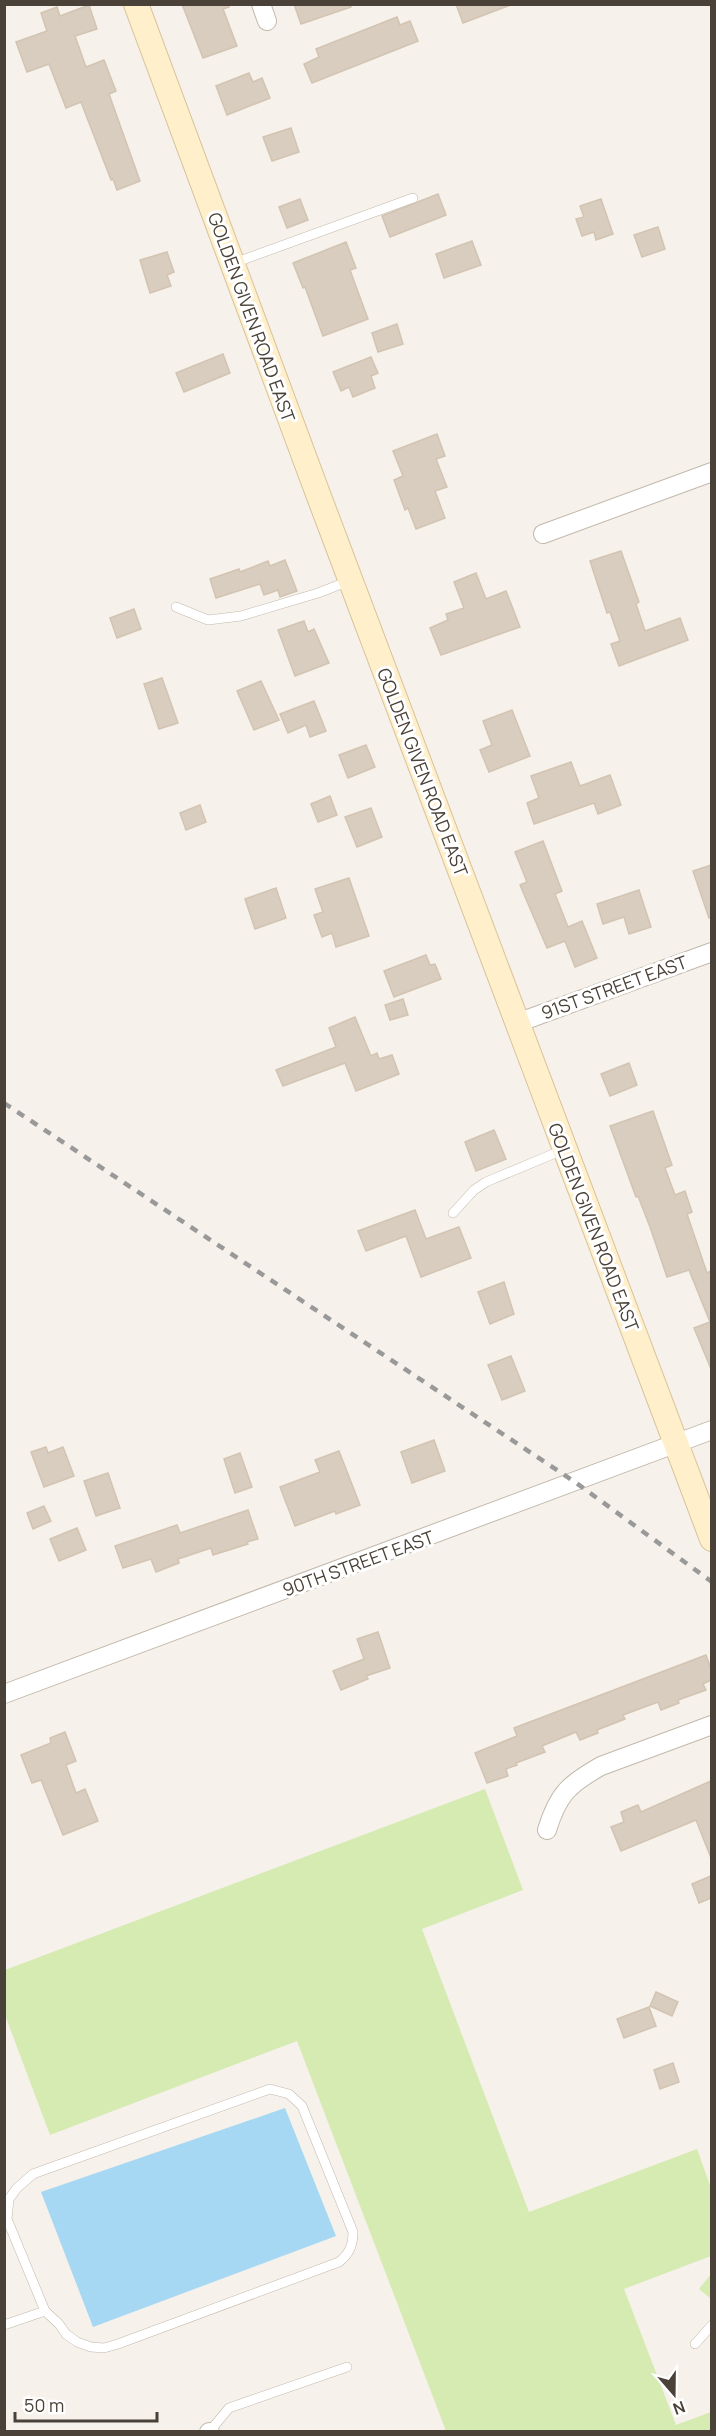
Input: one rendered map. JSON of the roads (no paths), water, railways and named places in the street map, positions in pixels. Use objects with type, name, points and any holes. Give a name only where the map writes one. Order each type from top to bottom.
[{"type":"street","name":"GOLDEN GIVEN ROAD EAST","points":[[136,4],[711,1539]]},
{"type":"street","points":[[543,534],[711,471]]},
{"type":"street","name":"91ST STREET EAST","points":[[517,1023],[711,952]]},
{"type":"street","name":"90TH STREET EAST","points":[[4,1694],[711,1431]]},
{"type":"street","points":[[547,1830],[554,1807],[572,1784],[585,1775],[601,1766],[711,1725]]},
{"type":"lane","points":[[232,264],[413,198]]},
{"type":"lane","points":[[176,607],[208,620],[241,616],[318,593],[351,580]]},
{"type":"lane","points":[[453,1213],[469,1195],[486,1182],[565,1149]]},
{"type":"lane","points":[[270,2089],[289,2094],[302,2106],[353,2232],[351,2249],[346,2257],[339,2262],[104,2348],[91,2347],[77,2342],[66,2334],[45,2311],[7,2219],[9,2199],[24,2181],[44,2170],[270,2089]]},
{"type":"lane","points":[[4,2325],[45,2311]]},
{"type":"lane","points":[[695,2344],[711,2325]]},
{"type":"lane","points":[[209,2431],[229,2408],[347,2367]]},
{"type":"water","points":[[285,2108],[336,2236],[93,2327],[41,2192]]},
{"type":"railway","points":[[4,1103],[575,1482],[712,1582]]}]
